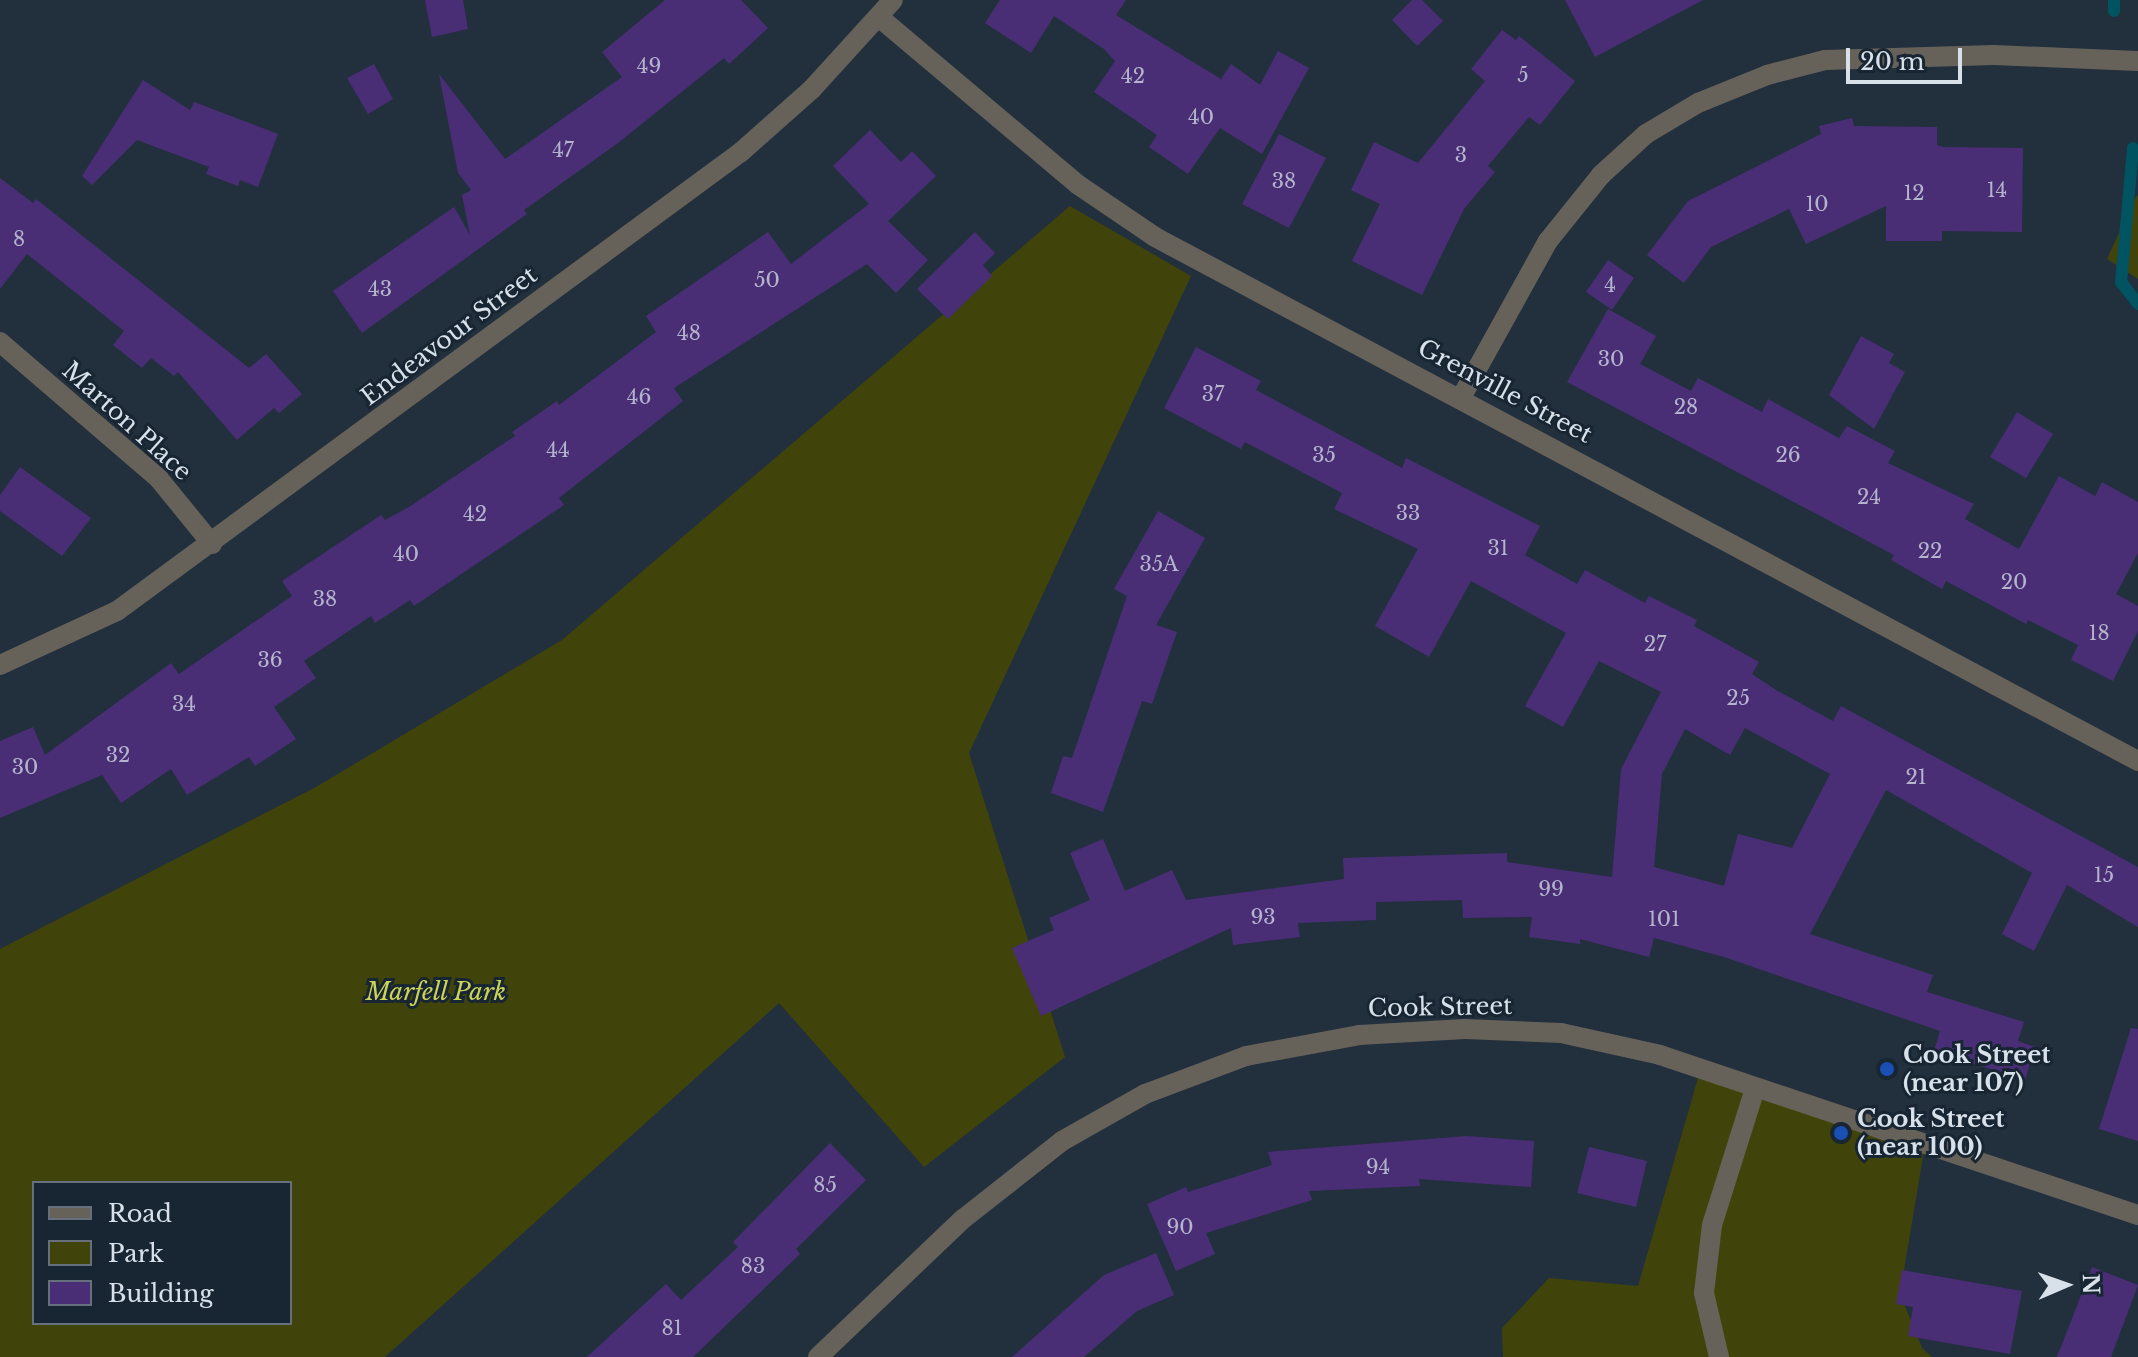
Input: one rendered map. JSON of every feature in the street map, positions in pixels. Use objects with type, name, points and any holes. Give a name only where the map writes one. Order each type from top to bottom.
[{"type":"street","name":"Endeavour Street","points":[[0,665],[117,611],[741,152],[812,89],[880,18],[893,0]]},
{"type":"street","name":"Grenville Street","points":[[880,18],[1077,184],[1155,237],[1462,396],[2138,761]]},
{"type":"street","points":[[1462,396],[1548,241],[1601,175],[1646,134],[1698,103],[1767,75],[1825,60],[1994,55],[2138,61]]},
{"type":"street","name":"Marton Place","points":[[0,342],[159,479],[212,544]]},
{"type":"street","name":"Cook Street","points":[[818,1357],[963,1219],[1062,1141],[1145,1094],[1246,1056],[1359,1035],[1465,1029],[1561,1033],[1660,1055],[2138,1215]]},
{"type":"street","points":[[1719,1357],[1704,1293],[1712,1225],[1755,1089]]},
{"type":"green space","points":[[2138,196],[2138,279],[2107,259]]},
{"type":"green space","name":"Marfell Park","points":[[1070,206],[1191,276],[969,753],[1065,1057],[924,1167],[779,1003],[385,1357],[0,1357],[0,949],[316,787],[562,640]]},
{"type":"green space","points":[[1700,1071],[1926,1139],[1900,1294],[1922,1348],[1932,1357],[1503,1357],[1502,1328],[1549,1278],[1638,1286]]},
{"type":"building","points":[[425,0],[463,0],[468,29],[432,37]]},
{"type":"building","points":[[665,0],[741,0],[768,28],[729,64],[724,58],[618,143],[524,210],[527,214],[362,333],[333,291],[454,207],[470,235],[462,195],[471,190],[458,173],[439,74],[505,159],[622,77],[602,52]]},
{"type":"building","points":[[1000,0],[1126,0],[1116,15],[1221,79],[1231,64],[1260,85],[1278,51],[1309,68],[1262,154],[1220,128],[1188,174],[1149,147],[1157,135],[1094,92],[1115,61],[1104,49],[1054,16],[1031,53],[985,23]]},
{"type":"building","points":[[1412,0],[1422,0],[1443,21],[1417,46],[1392,20]]},
{"type":"building","points":[[1565,0],[1703,0],[1595,57]]},
{"type":"building","points":[[1502,30],[1516,40],[1519,36],[1575,81],[1540,125],[1529,117],[1488,166],[1495,172],[1464,209],[1422,295],[1352,261],[1380,204],[1351,190],[1374,142],[1418,163],[1485,81],[1471,69]]},
{"type":"building","points":[[374,64],[393,99],[368,114],[347,78]]},
{"type":"building","points":[[143,80],[190,110],[194,102],[278,134],[258,187],[240,180],[238,186],[206,174],[209,167],[137,140],[92,185],[82,176]]},
{"type":"building","points":[[1852,118],[1854,126],[1937,127],[1937,145],[1943,147],[2023,148],[2022,232],[1942,231],[1942,241],[1886,241],[1886,206],[1806,244],[1789,209],[1711,247],[1684,283],[1647,255],[1688,201],[1821,134],[1819,126]]},
{"type":"building","points":[[870,130],[901,162],[912,151],[936,176],[888,221],[928,260],[896,293],[867,264],[674,388],[683,401],[559,498],[564,505],[414,606],[410,600],[375,623],[371,616],[304,661],[316,678],[274,707],[296,739],[255,766],[249,757],[187,795],[171,769],[121,803],[102,775],[0,818],[0,741],[33,727],[45,755],[171,663],[179,674],[292,596],[282,581],[381,515],[385,520],[409,507],[515,436],[512,432],[557,401],[559,405],[656,332],[646,316],[768,232],[791,264],[869,204],[833,166]]},
{"type":"building","points":[[1279,134],[1326,158],[1289,228],[1242,204]]},
{"type":"building","points":[[0,178],[33,203],[36,199],[249,368],[266,354],[302,394],[279,413],[274,408],[237,440],[178,372],[174,376],[151,358],[142,368],[113,345],[124,331],[27,254],[0,289]]},
{"type":"building","points":[[975,232],[995,253],[983,265],[992,276],[948,319],[917,289]]},
{"type":"building","points":[[1608,260],[1634,278],[1612,310],[1586,292]]},
{"type":"building","points":[[1608,309],[1656,336],[1640,364],[1691,391],[1698,378],[1762,412],[1768,399],[1839,438],[1847,426],[1895,451],[1888,463],[1974,504],[1965,519],[2019,549],[2059,476],[2095,496],[2102,482],[2138,502],[2138,553],[2116,594],[2138,606],[2138,631],[2113,681],[2071,660],[2078,645],[2028,620],[2026,624],[1946,581],[1942,589],[1891,560],[1894,555],[1567,382]]},
{"type":"building","points":[[1861,336],[1894,354],[1889,363],[1905,372],[1874,429],[1829,395]]},
{"type":"building","points":[[1196,347],[1261,381],[1256,390],[1402,468],[1406,458],[1540,526],[1525,555],[1577,584],[1585,570],[1645,603],[1649,596],[1697,620],[1694,626],[1759,662],[1752,674],[1776,690],[1833,721],[1841,706],[2138,867],[2138,927],[2067,885],[2034,951],[2002,934],[2032,873],[1886,790],[1810,934],[1933,975],[1927,992],[2024,1022],[2018,1041],[2035,1047],[2025,1080],[1934,1051],[1940,1031],[1724,957],[1654,938],[1649,957],[1580,939],[1580,944],[1529,937],[1532,917],[1463,918],[1462,900],[1376,902],[1376,920],[1298,923],[1300,937],[1233,945],[1231,928],[1041,1016],[1012,948],[1054,930],[1049,918],[1090,900],[1070,853],[1103,839],[1125,891],[1172,870],[1186,900],[1344,879],[1343,858],[1507,853],[1507,862],[1612,877],[1621,769],[1661,692],[1599,661],[1563,727],[1525,706],[1566,633],[1471,581],[1429,657],[1375,626],[1418,549],[1334,509],[1342,493],[1245,442],[1241,449],[1164,408]],"holes":[[[1745,728],[1830,774],[1792,848],[1738,834],[1724,886],[1654,867],[1662,774],[1685,729],[1730,755]]]},
{"type":"building","points":[[2017,412],[2053,434],[2026,478],[1990,457]]},
{"type":"building","points":[[20,467],[91,518],[62,556],[0,511],[0,495]]},
{"type":"building","points":[[1158,511],[1205,538],[1156,625],[1177,632],[1152,704],[1142,701],[1103,812],[1051,793],[1063,756],[1072,758],[1127,596],[1114,589]]},
{"type":"building","points":[[2131,1028],[2138,1029],[2138,1141],[2099,1129]]},
{"type":"building","points":[[1466,1136],[1534,1141],[1531,1187],[1419,1179],[1420,1186],[1309,1191],[1312,1200],[1206,1233],[1215,1254],[1176,1271],[1147,1204],[1186,1187],[1188,1192],[1272,1165],[1268,1152]]},
{"type":"building","points":[[830,1143],[866,1180],[796,1249],[800,1254],[693,1357],[587,1357],[666,1284],[681,1300],[738,1247],[733,1242]]},
{"type":"building","points":[[1589,1147],[1647,1161],[1636,1207],[1577,1193]]},
{"type":"building","points":[[1156,1253],[1174,1295],[1137,1311],[1084,1357],[1012,1357],[1104,1275]]},
{"type":"building","points":[[2092,1267],[2138,1285],[2111,1357],[2057,1357]]},
{"type":"building","points":[[1902,1270],[2022,1291],[2010,1354],[1908,1336],[1913,1307],[1896,1304]]},
{"type":"waterway","points":[[2114,0],[2114,11]]},
{"type":"waterway","points":[[2133,148],[2121,282],[2138,304]]},
{"type":"place","name":"Cook Street (near 107)","points":[[1887,1069]]},
{"type":"place","name":"Cook Street (near 100)","points":[[1841,1133]]}]
